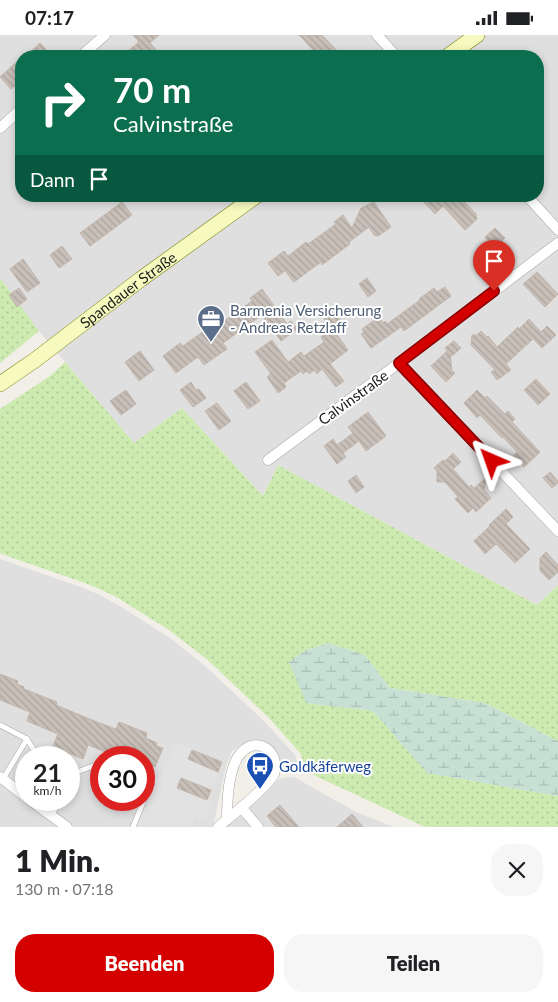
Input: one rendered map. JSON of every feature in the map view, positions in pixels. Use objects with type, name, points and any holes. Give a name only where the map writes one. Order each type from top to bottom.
[{"type":"main road","points":[[456,50],[477,35]]},
{"type":"main road","name":"Spandauer Straße","points":[[0,384],[248,202]]},
{"type":"street","points":[[88,50],[105,35]]},
{"type":"street","points":[[376,35],[390,50]]},
{"type":"street","points":[[0,128],[15,114]]},
{"type":"street","points":[[532,202],[558,230]]},
{"type":"street","name":"Calvinstraße","points":[[268,460],[558,243]]},
{"type":"street","points":[[399,363],[558,531]]},
{"type":"street","points":[[218,827],[227,820],[270,780],[274,773],[275,760],[265,747],[250,745],[240,754],[234,764],[227,799],[227,820]]},
{"type":"street","points":[[2,778],[15,788]]},
{"type":"street","points":[[241,807],[258,827]]},
{"type":"street","points":[[45,811],[67,827]]},
{"type":"lane","points":[[0,725],[27,739],[31,746]]},
{"type":"lane","points":[[2,778],[27,739]]},
{"type":"lane","points":[[52,816],[54,811]]},
{"type":"lane","points":[[133,827],[139,811]]},
{"type":"shaded area","points":[[0,35],[558,35],[558,585],[537,605],[278,465],[263,496],[182,408],[134,443],[39,331],[0,278]]},
{"type":"shaded area","points":[[0,559],[98,594],[170,638],[204,665],[263,720],[295,755],[297,762],[297,766],[294,769],[284,770],[281,768],[277,758],[252,743],[241,745],[232,751],[226,766],[212,827],[74,827],[53,811],[80,811],[80,746],[15,746],[15,783],[0,771]]},
{"type":"shaded area","points":[[175,743],[223,762],[208,799],[212,801],[204,820],[195,817],[193,827],[136,827],[142,811],[155,811],[155,780],[161,777]]},
{"type":"shaded area","points":[[294,777],[356,812],[394,827],[262,827],[248,811],[248,805],[274,782],[282,778]]},
{"type":"shaded area","points":[[0,784],[15,795],[15,811],[37,811],[58,826],[58,827],[0,827]]},
{"type":"shaded area","points":[[237,815],[244,818],[252,827],[222,827]]},
{"type":"green space","points":[[0,278],[39,331],[0,363]]},
{"type":"green space","points":[[65,362],[134,443],[182,408],[263,496],[278,465],[537,605],[558,585],[558,741],[485,703],[390,688],[365,655],[328,643],[304,651],[306,703],[373,711],[428,773],[558,796],[558,827],[425,827],[305,771],[301,754],[269,718],[209,661],[169,630],[100,589],[0,553],[0,409],[50,376]]},
{"type":"green space","points":[[328,643],[365,655],[390,688],[485,703],[558,741],[558,796],[427,773],[373,711],[306,703],[289,662],[304,651]]},
{"type":"building","points":[[133,35],[159,35],[150,43],[156,50],[129,50],[139,42]]},
{"type":"building","points":[[299,35],[322,35],[336,50],[313,50]]},
{"type":"building","points":[[40,43],[46,50],[32,50]]},
{"type":"building","points":[[15,63],[15,86],[11,89],[0,77]]},
{"type":"building","points":[[122,202],[132,215],[90,246],[80,233]]},
{"type":"building","points":[[374,202],[391,227],[378,236],[374,235],[369,227],[322,265],[321,262],[294,282],[285,271],[278,276],[268,263],[284,251],[288,256],[306,242],[308,244],[336,224],[334,222],[343,215],[352,228],[361,208]]},
{"type":"building","points":[[424,202],[465,202],[476,214],[477,219],[465,230],[443,206],[435,214]]},
{"type":"building","points":[[495,228],[505,238],[494,248],[485,237]]},
{"type":"building","points":[[62,246],[72,259],[59,268],[50,255]]},
{"type":"building","points":[[23,259],[40,283],[27,292],[10,269]]},
{"type":"building","points":[[537,272],[558,294],[545,307],[523,284]]},
{"type":"building","points":[[367,278],[376,291],[368,297],[359,284]]},
{"type":"building","points":[[445,287],[451,296],[404,331],[401,327],[371,348],[361,334],[364,332],[362,329],[379,317],[383,323],[385,321],[387,324],[434,288],[437,292]]},
{"type":"building","points":[[19,288],[27,299],[17,307],[9,295]]},
{"type":"building","points":[[262,289],[287,324],[291,321],[297,329],[281,341],[262,315],[223,343],[227,349],[204,365],[198,357],[176,373],[163,356],[180,343],[183,346],[208,328],[210,331],[252,301],[250,298]]},
{"type":"building","points":[[333,311],[340,320],[330,328],[324,319]]},
{"type":"building","points":[[529,319],[541,332],[547,326],[556,335],[542,348],[533,339],[506,364],[511,370],[497,380],[491,372],[495,370],[471,345],[472,335],[477,335],[481,331],[497,347]]},
{"type":"building","points":[[333,329],[348,350],[330,364],[344,381],[336,387],[322,369],[317,374],[314,370],[309,374],[307,371],[303,374],[301,371],[284,383],[286,387],[278,393],[267,377],[271,374],[255,352],[272,340],[288,362],[301,352],[304,356],[324,342],[321,337]]},
{"type":"building","points":[[454,341],[461,348],[452,356],[450,353],[452,371],[455,373],[446,382],[431,366],[447,351],[445,348]]},
{"type":"building","points":[[140,351],[154,370],[139,381],[125,362]]},
{"type":"building","points":[[536,379],[550,394],[538,405],[524,390]]},
{"type":"building","points":[[191,382],[196,390],[199,389],[206,398],[193,407],[180,390]]},
{"type":"building","points":[[246,382],[260,401],[248,409],[234,391]]},
{"type":"building","points":[[126,390],[136,404],[121,415],[110,401]]},
{"type":"building","points":[[477,390],[485,398],[487,396],[505,414],[508,411],[515,419],[512,422],[540,452],[524,467],[513,456],[517,452],[503,437],[480,415],[477,418],[464,403]]},
{"type":"building","points":[[217,403],[231,421],[219,430],[205,411]]},
{"type":"building","points":[[368,412],[386,436],[366,451],[359,441],[343,453],[346,457],[337,464],[324,446],[333,439],[337,445],[353,433],[348,427]]},
{"type":"building","points":[[453,453],[461,462],[453,469],[469,487],[471,485],[474,488],[486,478],[484,490],[491,498],[476,512],[473,508],[468,513],[455,499],[458,497],[445,482],[437,482],[437,471],[434,468]]},
{"type":"building","points":[[550,472],[558,481],[552,488],[543,478]]},
{"type":"building","points":[[356,475],[364,487],[356,493],[348,481]]},
{"type":"building","points":[[506,509],[513,517],[506,524],[530,549],[515,563],[496,544],[485,554],[474,541]]},
{"type":"building","points":[[546,552],[558,565],[558,572],[549,580],[540,571],[540,558]]},
{"type":"building","points":[[0,674],[18,681],[17,684],[24,687],[24,689],[57,702],[56,705],[97,722],[116,729],[119,722],[147,733],[146,738],[157,743],[156,746],[163,748],[155,767],[155,746],[88,745],[83,759],[80,758],[80,746],[53,746],[58,734],[27,721],[30,712],[0,700]]},
{"type":"building","points":[[192,750],[222,762],[218,772],[188,759]]},
{"type":"building","points":[[181,778],[211,790],[207,800],[177,788]]},
{"type":"building","points":[[280,805],[299,827],[276,827],[267,816]]},
{"type":"building","points":[[352,814],[363,827],[337,827]]},
{"type":"place","name":"Barmenia Versicherung - Andreas Retzlaff","points":[[211,343]]},
{"type":"place","name":"Goldkäferweg","points":[[260,790]]},
{"type":"route","points":[[492,461],[399,363],[494,291]]}]
